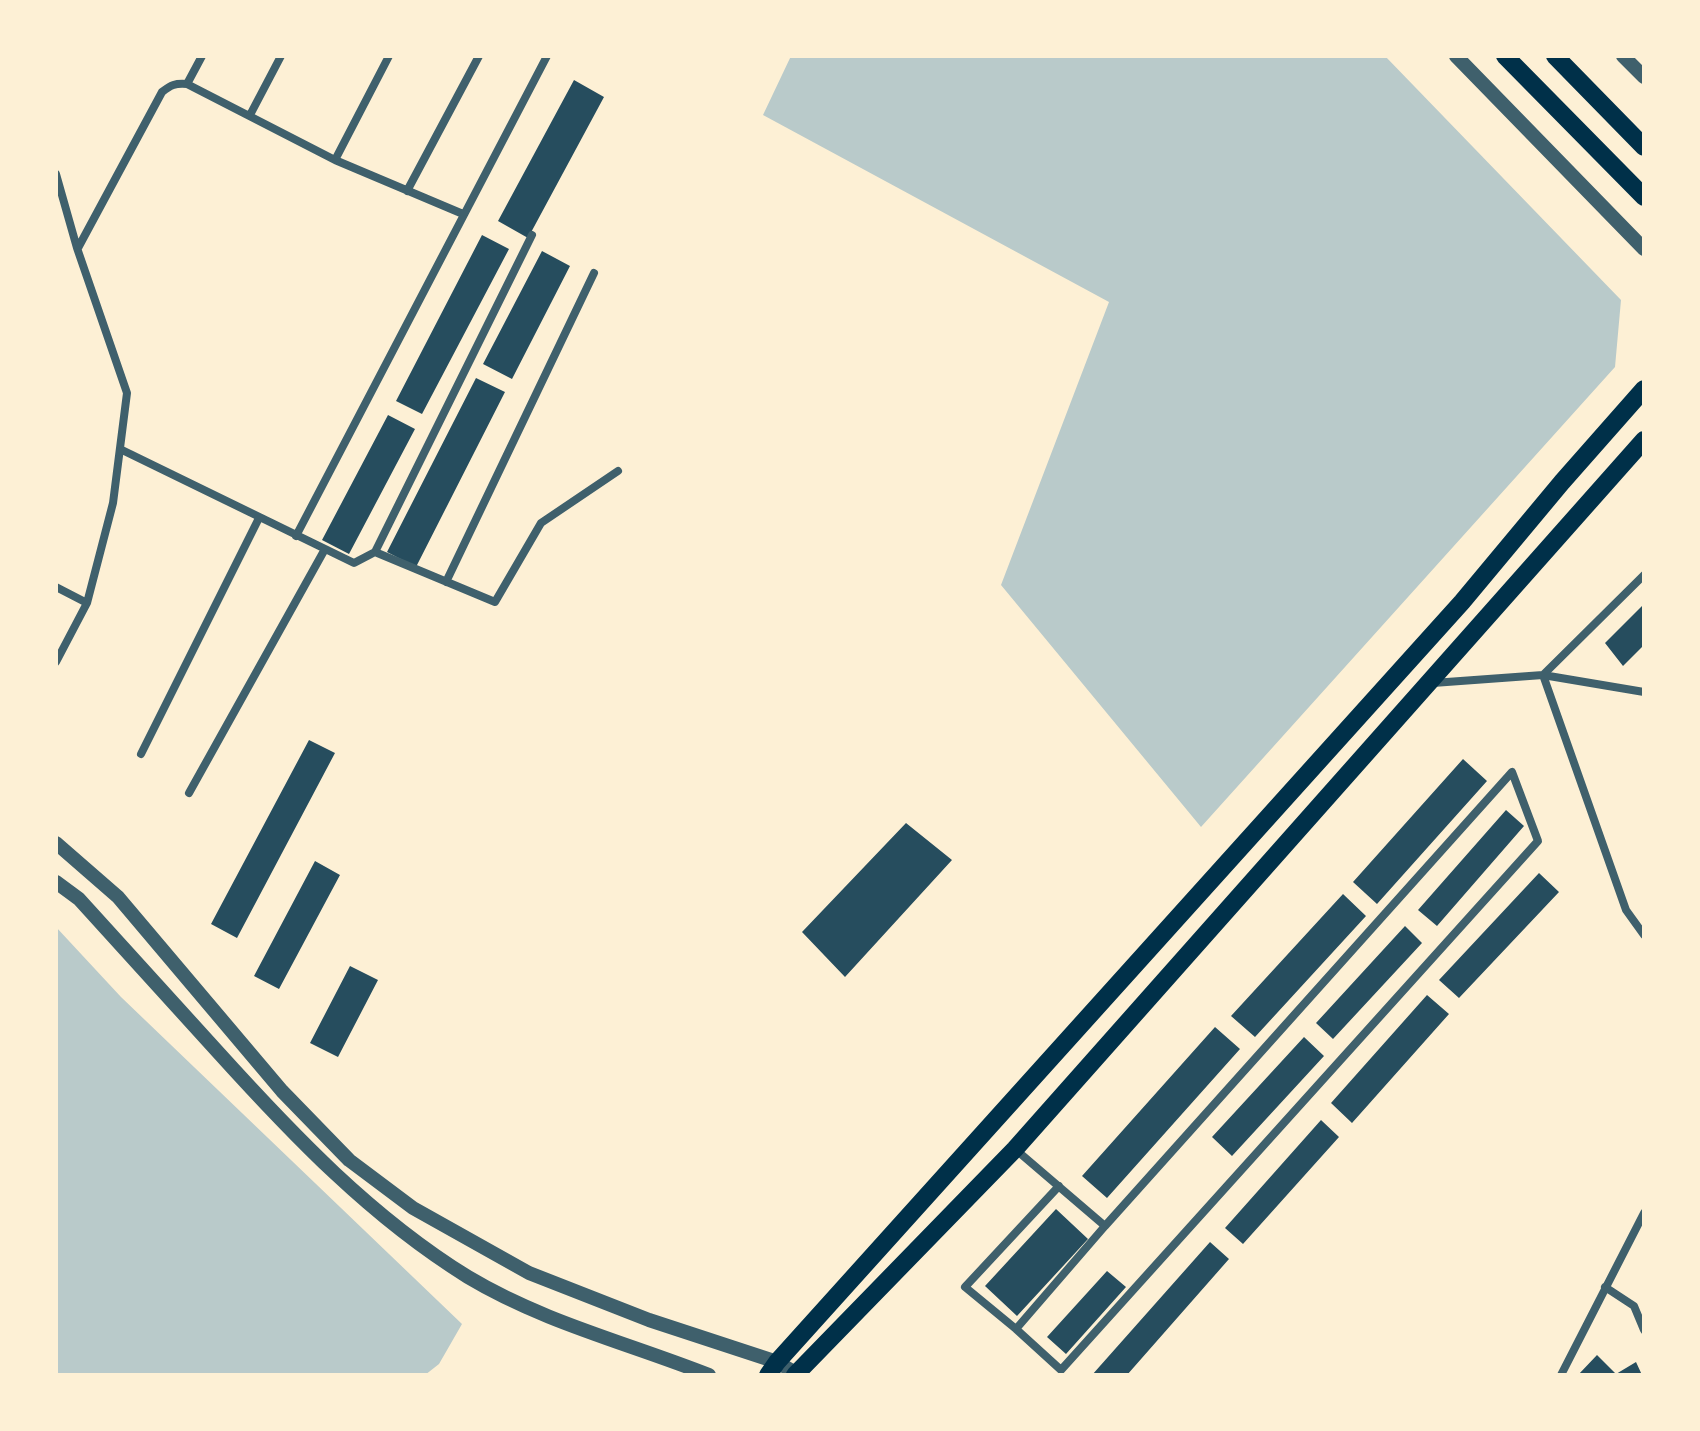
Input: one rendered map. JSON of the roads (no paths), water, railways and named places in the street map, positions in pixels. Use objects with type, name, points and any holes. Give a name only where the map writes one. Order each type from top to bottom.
[{"type":"main road","points":[[1505,56],[1644,197]]},
{"type":"main road","points":[[1555,56],[1644,147]]},
{"type":"main road","points":[[773,1368],[1462,602],[1644,389]]},
{"type":"main road","points":[[796,1374],[1015,1149],[1644,440]]},
{"type":"street","points":[[187,84],[202,56]]},
{"type":"street","points":[[250,115],[281,56]]},
{"type":"street","points":[[335,160],[389,56]]},
{"type":"street","points":[[407,191],[479,56]]},
{"type":"street","points":[[296,536],[547,56]]},
{"type":"street","points":[[1456,56],[1644,249]]},
{"type":"street","points":[[1623,56],[1644,77]]},
{"type":"street","points":[[77,248],[162,92],[172,84],[187,84],[335,160],[463,214]]},
{"type":"street","points":[[56,174],[77,248],[127,393],[113,503],[87,603],[56,662]]},
{"type":"street","points":[[120,449],[354,563],[375,552],[532,235]]},
{"type":"street","points":[[446,582],[594,273]]},
{"type":"street","points":[[375,552],[495,602],[541,523],[618,471]]},
{"type":"street","points":[[141,754],[259,518]]},
{"type":"street","points":[[189,793],[325,549]]},
{"type":"street","points":[[1543,675],[1644,575]]},
{"type":"street","points":[[56,587],[87,603]]},
{"type":"street","points":[[1543,675],[1626,910],[1644,935]]},
{"type":"street","points":[[1428,683],[1543,675],[1644,692]]},
{"type":"street","points":[[1016,1329],[1512,772],[1538,841],[1061,1370],[965,1287],[1059,1186]]},
{"type":"street","points":[[56,843],[118,897],[282,1091],[349,1160],[413,1208],[529,1273],[773,1368],[796,1374]]},
{"type":"street","points":[[56,882],[79,899],[264,1104],[337,1177],[391,1223],[469,1277],[553,1320],[709,1375]]},
{"type":"street","points":[[1015,1149],[1105,1226]]},
{"type":"street","points":[[1561,1375],[1644,1213]]},
{"type":"street","points":[[1605,1287],[1634,1306],[1644,1330]]}]
